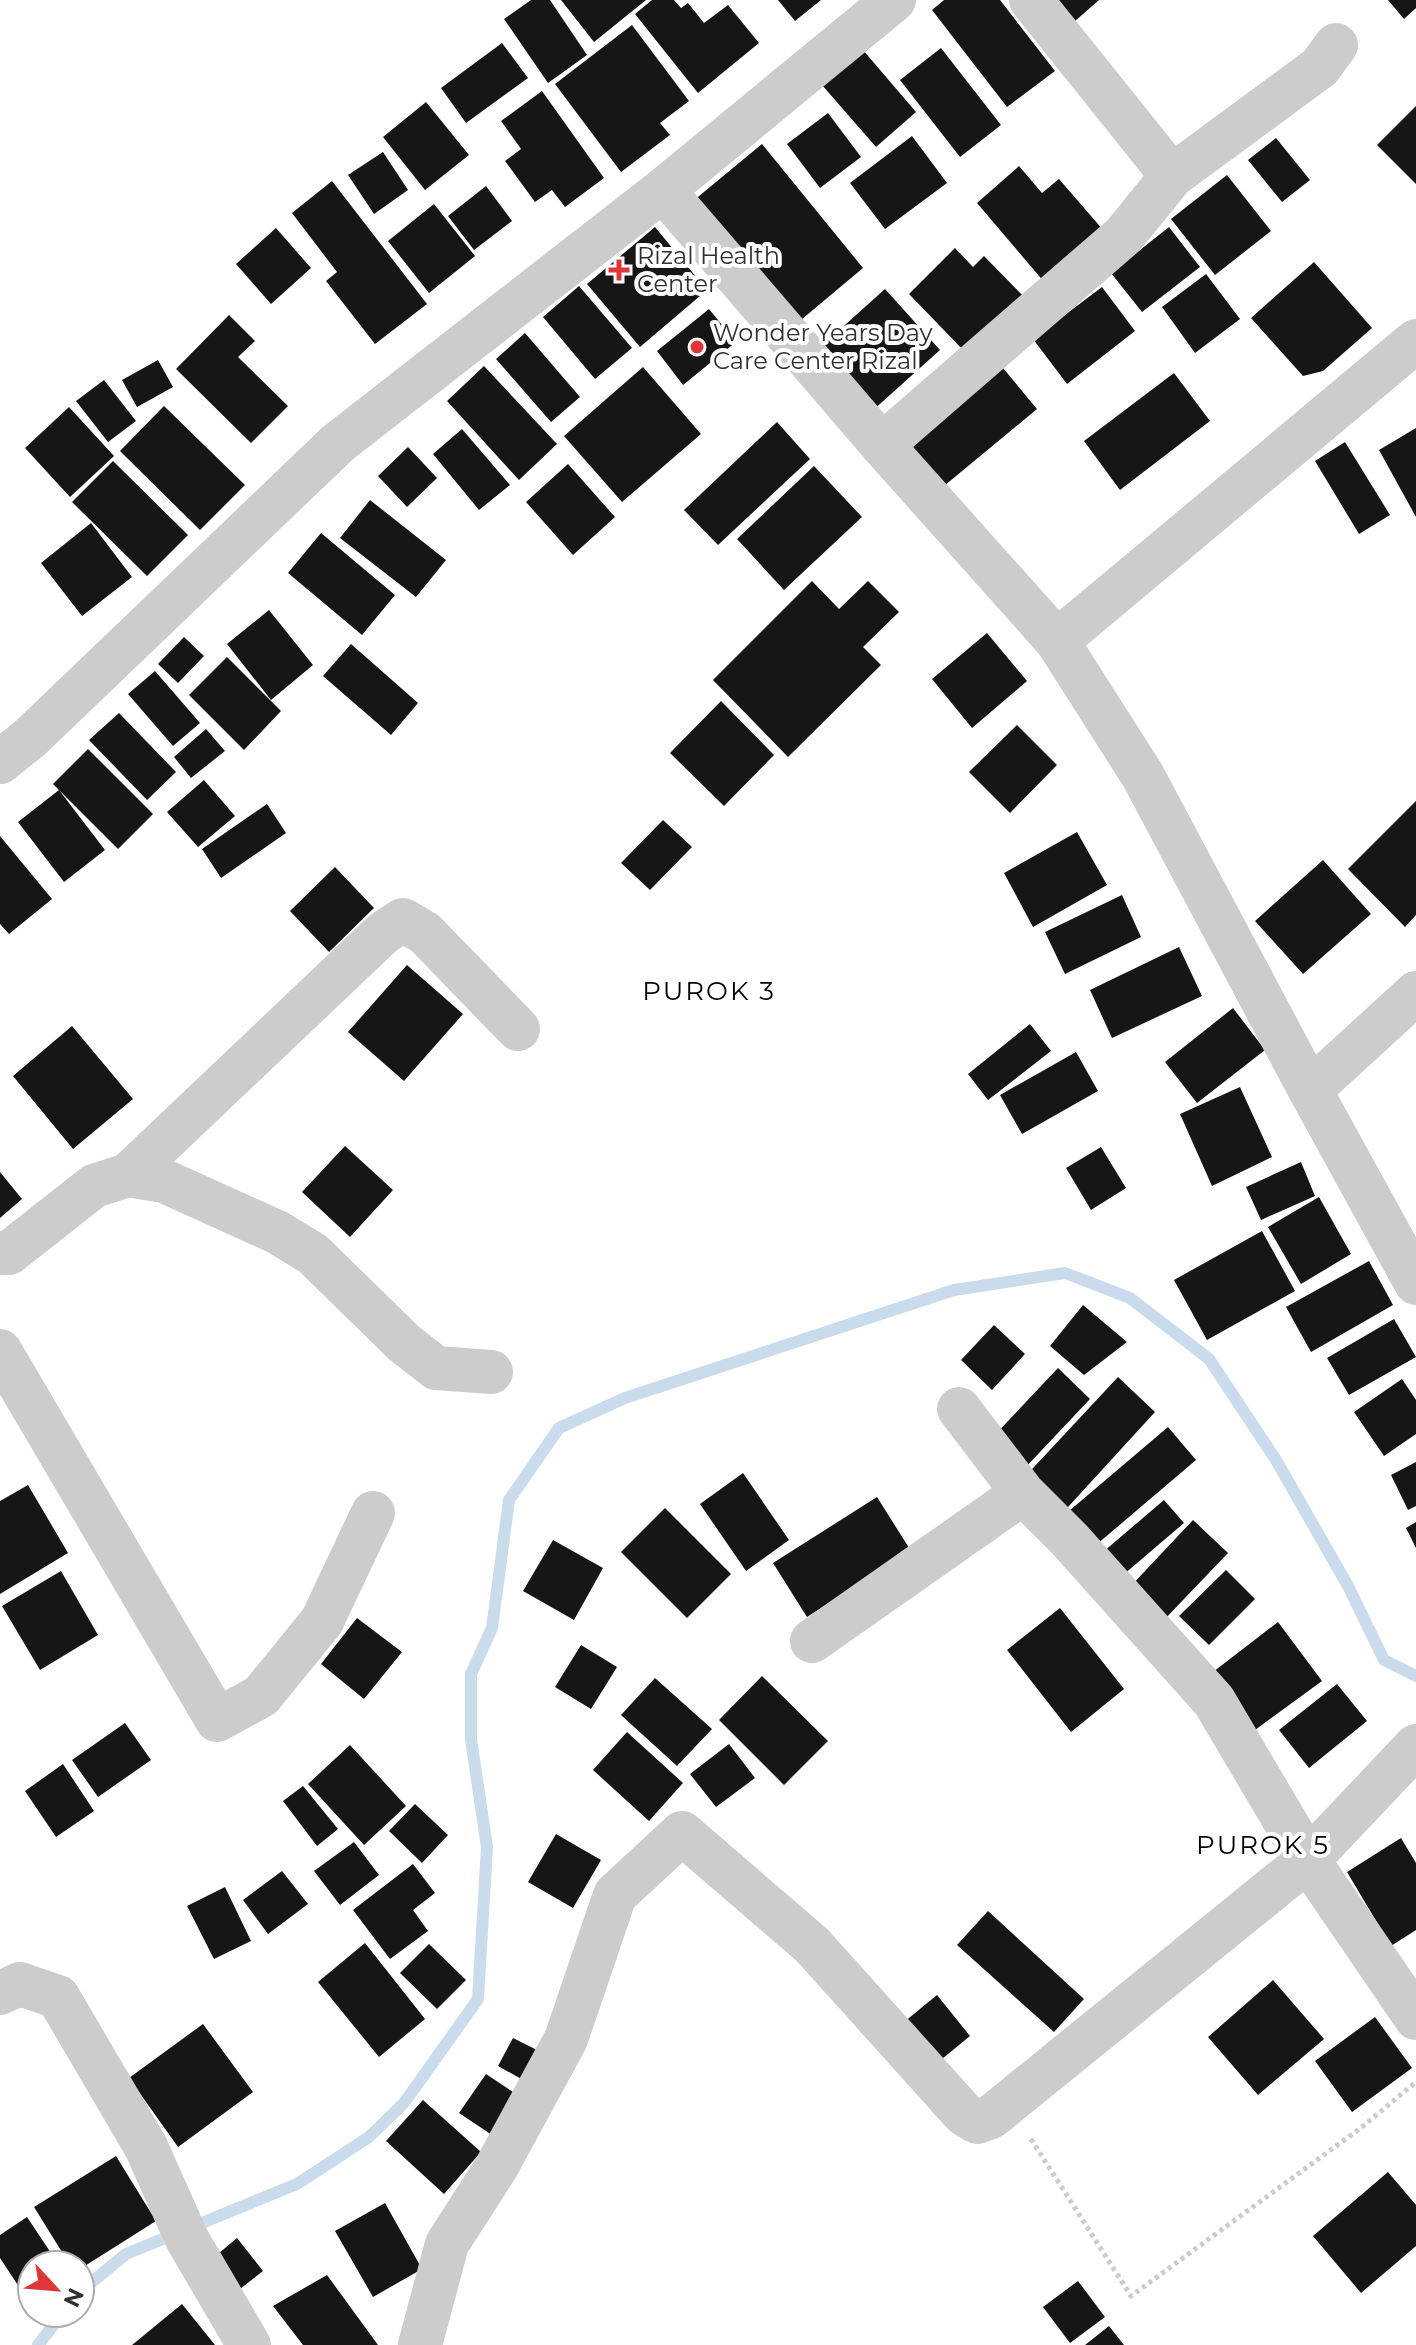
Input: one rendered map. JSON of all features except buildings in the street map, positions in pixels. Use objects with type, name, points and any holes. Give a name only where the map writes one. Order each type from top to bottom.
[{"type":"street","points":[[0,762],[30,738],[338,443],[663,190],[894,0]]},
{"type":"street","points":[[1031,0],[1172,176]]},
{"type":"street","points":[[882,445],[1124,235],[1172,176],[1320,67],[1336,45]]},
{"type":"street","points":[[663,190],[882,445],[1057,641],[1143,776],[1416,1283]]},
{"type":"street","points":[[1057,641],[1416,341]]},
{"type":"street","points":[[0,1253],[9,1253],[94,1186],[128,1175],[383,933],[403,920],[425,933],[518,1029]]},
{"type":"street","points":[[1310,1090],[1416,993]]},
{"type":"street","points":[[128,1175],[164,1181],[277,1232],[313,1254],[404,1343],[436,1368],[491,1372]]},
{"type":"street","points":[[0,1351],[217,1720],[261,1696],[322,1621],[373,1513]]},
{"type":"street","points":[[959,1409],[1023,1493],[1069,1539],[1214,1701],[1308,1860],[1416,2018]]},
{"type":"street","points":[[812,1641],[1023,1493]]},
{"type":"street","points":[[420,2345],[447,2244],[497,2166],[566,2039],[615,1895],[682,1833],[812,1945],[964,2114],[977,2122],[991,2117],[1009,2103],[1308,1860],[1416,1746]]},
{"type":"street","points":[[0,1993],[20,1984],[58,1997],[146,2147],[180,2222],[249,2345]]},
{"type":"path","points":[[1009,2103],[1131,2296],[1362,2127],[1416,2082]]},
{"type":"waterway","points":[[96,2279],[126,2254],[297,2184],[369,2137],[404,2103],[478,1999],[487,1847],[471,1739],[471,1674],[492,1628],[509,1500],[559,1428],[625,1398],[954,1290],[1065,1273],[1130,1298],[1209,1359],[1276,1460],[1348,1586],[1384,1660],[1416,1676]]},
{"type":"waterway","points":[[38,2345],[50,2329]]},
{"type":"place","name":"Rizal Health Center","points":[[619,270]]},
{"type":"place","name":"Wonder Years Day Care Center Rizal","points":[[697,347]]},
{"type":"district","name":"PUROK 3","points":[[709,991]]},
{"type":"district","name":"PUROK 5","points":[[1263,1845]]}]
